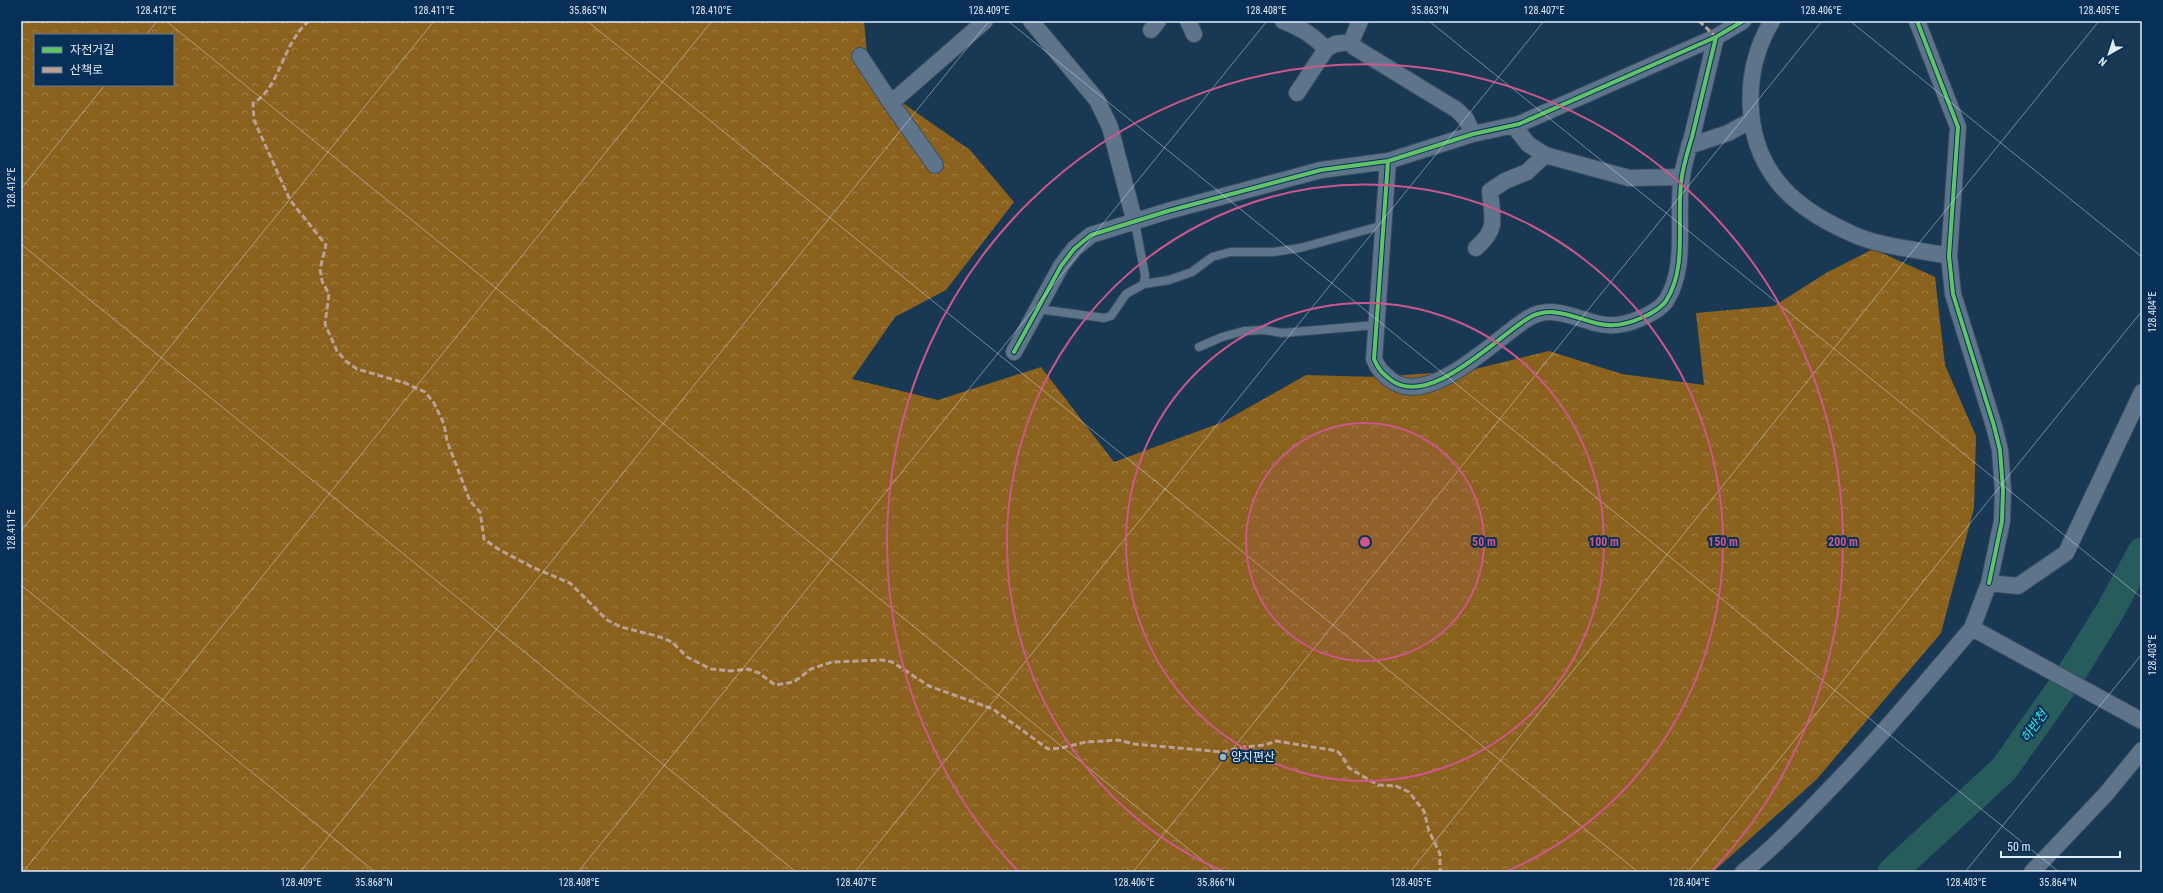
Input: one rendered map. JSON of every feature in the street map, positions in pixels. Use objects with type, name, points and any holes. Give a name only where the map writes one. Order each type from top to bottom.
[{"type":"street","points":[[891,103],[985,21]]},
{"type":"street","points":[[1031,21],[1097,100],[1110,127],[1135,223]]},
{"type":"street","points":[[1283,21],[1314,36],[1326,49]]},
{"type":"street","points":[[1351,42],[1360,21]]},
{"type":"street","points":[[1014,352],[1061,266],[1074,249],[1091,235],[1135,223],[1168,211],[1321,170],[1388,161],[1473,134],[1514,126],[1716,37],[1743,21]]},
{"type":"street","points":[[1743,872],[1770,851],[1837,782],[1918,694],[1972,628],[1989,583],[1995,560],[2002,521],[2003,490],[2000,450],[1953,294],[1949,256],[1958,127],[1917,21]]},
{"type":"street","points":[[1769,27],[1751,76],[1752,120],[1759,150],[1778,182],[1809,210],[1846,232],[1876,242],[1949,256]]},
{"type":"street","points":[[1388,161],[1385,224],[1374,359],[1378,370],[1396,384],[1418,386],[1440,379],[1466,365],[1527,318],[1546,311],[1567,314],[1601,325],[1626,325],[1648,315],[1665,302],[1675,283],[1679,256],[1681,177],[1716,37]]},
{"type":"street","points":[[1297,92],[1326,49],[1335,44],[1351,42]]},
{"type":"street","points":[[1351,42],[1354,47],[1364,54],[1457,110],[1466,119],[1473,134]]},
{"type":"street","points":[[860,56],[891,103],[935,164]]},
{"type":"street","points":[[1689,146],[1728,133],[1752,120]]},
{"type":"street","points":[[1514,126],[1528,144],[1545,155],[1629,178],[1681,177]]},
{"type":"street","points":[[1476,248],[1486,240],[1491,231],[1494,216],[1490,191],[1505,181],[1527,172],[1545,155]]},
{"type":"street","points":[[1989,583],[2018,586],[2066,553],[2142,392]]},
{"type":"street","points":[[1972,628],[2142,721]]},
{"type":"street","points":[[2032,872],[2106,794],[2142,750]]},
{"type":"lane","points":[[1769,27],[1777,21]]},
{"type":"lane","points":[[1135,223],[1146,275],[1144,284]]},
{"type":"lane","points":[[1038,309],[1104,318],[1111,316],[1126,294],[1144,284],[1169,280],[1192,272],[1212,257],[1230,252],[1273,252],[1300,248],[1385,224]]},
{"type":"lane","points":[[1199,347],[1222,337],[1244,330],[1282,332],[1376,325]]},
{"type":"green space","points":[[21,21],[864,21],[867,54],[897,99],[970,150],[1014,202],[946,290],[895,317],[852,379],[938,400],[1041,367],[1114,462],[1223,422],[1306,375],[1379,377],[1471,370],[1549,351],[1622,374],[1704,385],[1696,313],[1774,306],[1826,273],[1873,249],[1935,277],[1945,365],[1976,436],[1974,508],[1941,633],[1817,779],[1713,872],[21,872]]},
{"type":"waterway","name":"하반천","points":[[1892,872],[2004,769],[2071,674],[2110,611],[2142,552]]},
{"type":"marked path","points":[[309,21],[300,30],[293,41],[269,87],[262,96],[253,103],[254,120],[290,200],[326,245],[320,269],[322,281],[329,294],[325,324],[337,351],[346,361],[357,369],[405,383],[425,392],[434,403],[444,424],[447,441],[470,501],[480,512],[484,539],[498,549],[534,568],[570,583],[607,620],[621,627],[657,636],[672,642],[687,657],[711,669],[730,671],[748,669],[759,673],[775,685],[794,682],[811,669],[832,662],[882,660],[892,662],[929,686],[993,709],[1048,749],[1061,748],[1086,742],[1118,740],[1134,744],[1223,752],[1244,747],[1265,745],[1276,741],[1337,751],[1342,756],[1349,768],[1378,785],[1396,786],[1409,792],[1424,811],[1429,831],[1440,854],[1440,872]]},
{"type":"marked path","points":[[1699,21],[1716,37]]},
{"type":"cycle path","points":[[1014,352],[1061,266],[1074,249],[1091,235],[1168,211],[1321,170],[1388,161],[1473,134],[1519,124],[1716,37],[1743,21]]},
{"type":"cycle path","points":[[1917,21],[1958,127],[1949,256],[1953,294],[2000,450],[2003,490],[2002,521],[1989,583]]},
{"type":"cycle path","points":[[1388,161],[1374,359],[1381,371],[1391,380],[1406,386],[1424,385],[1443,378],[1462,368],[1514,328],[1536,314],[1554,312],[1600,324],[1610,325],[1626,323],[1644,317],[1666,301],[1673,287],[1677,272],[1680,240],[1680,191],[1682,176],[1716,37]]},
{"type":"place","name":"양지편산","points":[[1223,757]]}]
